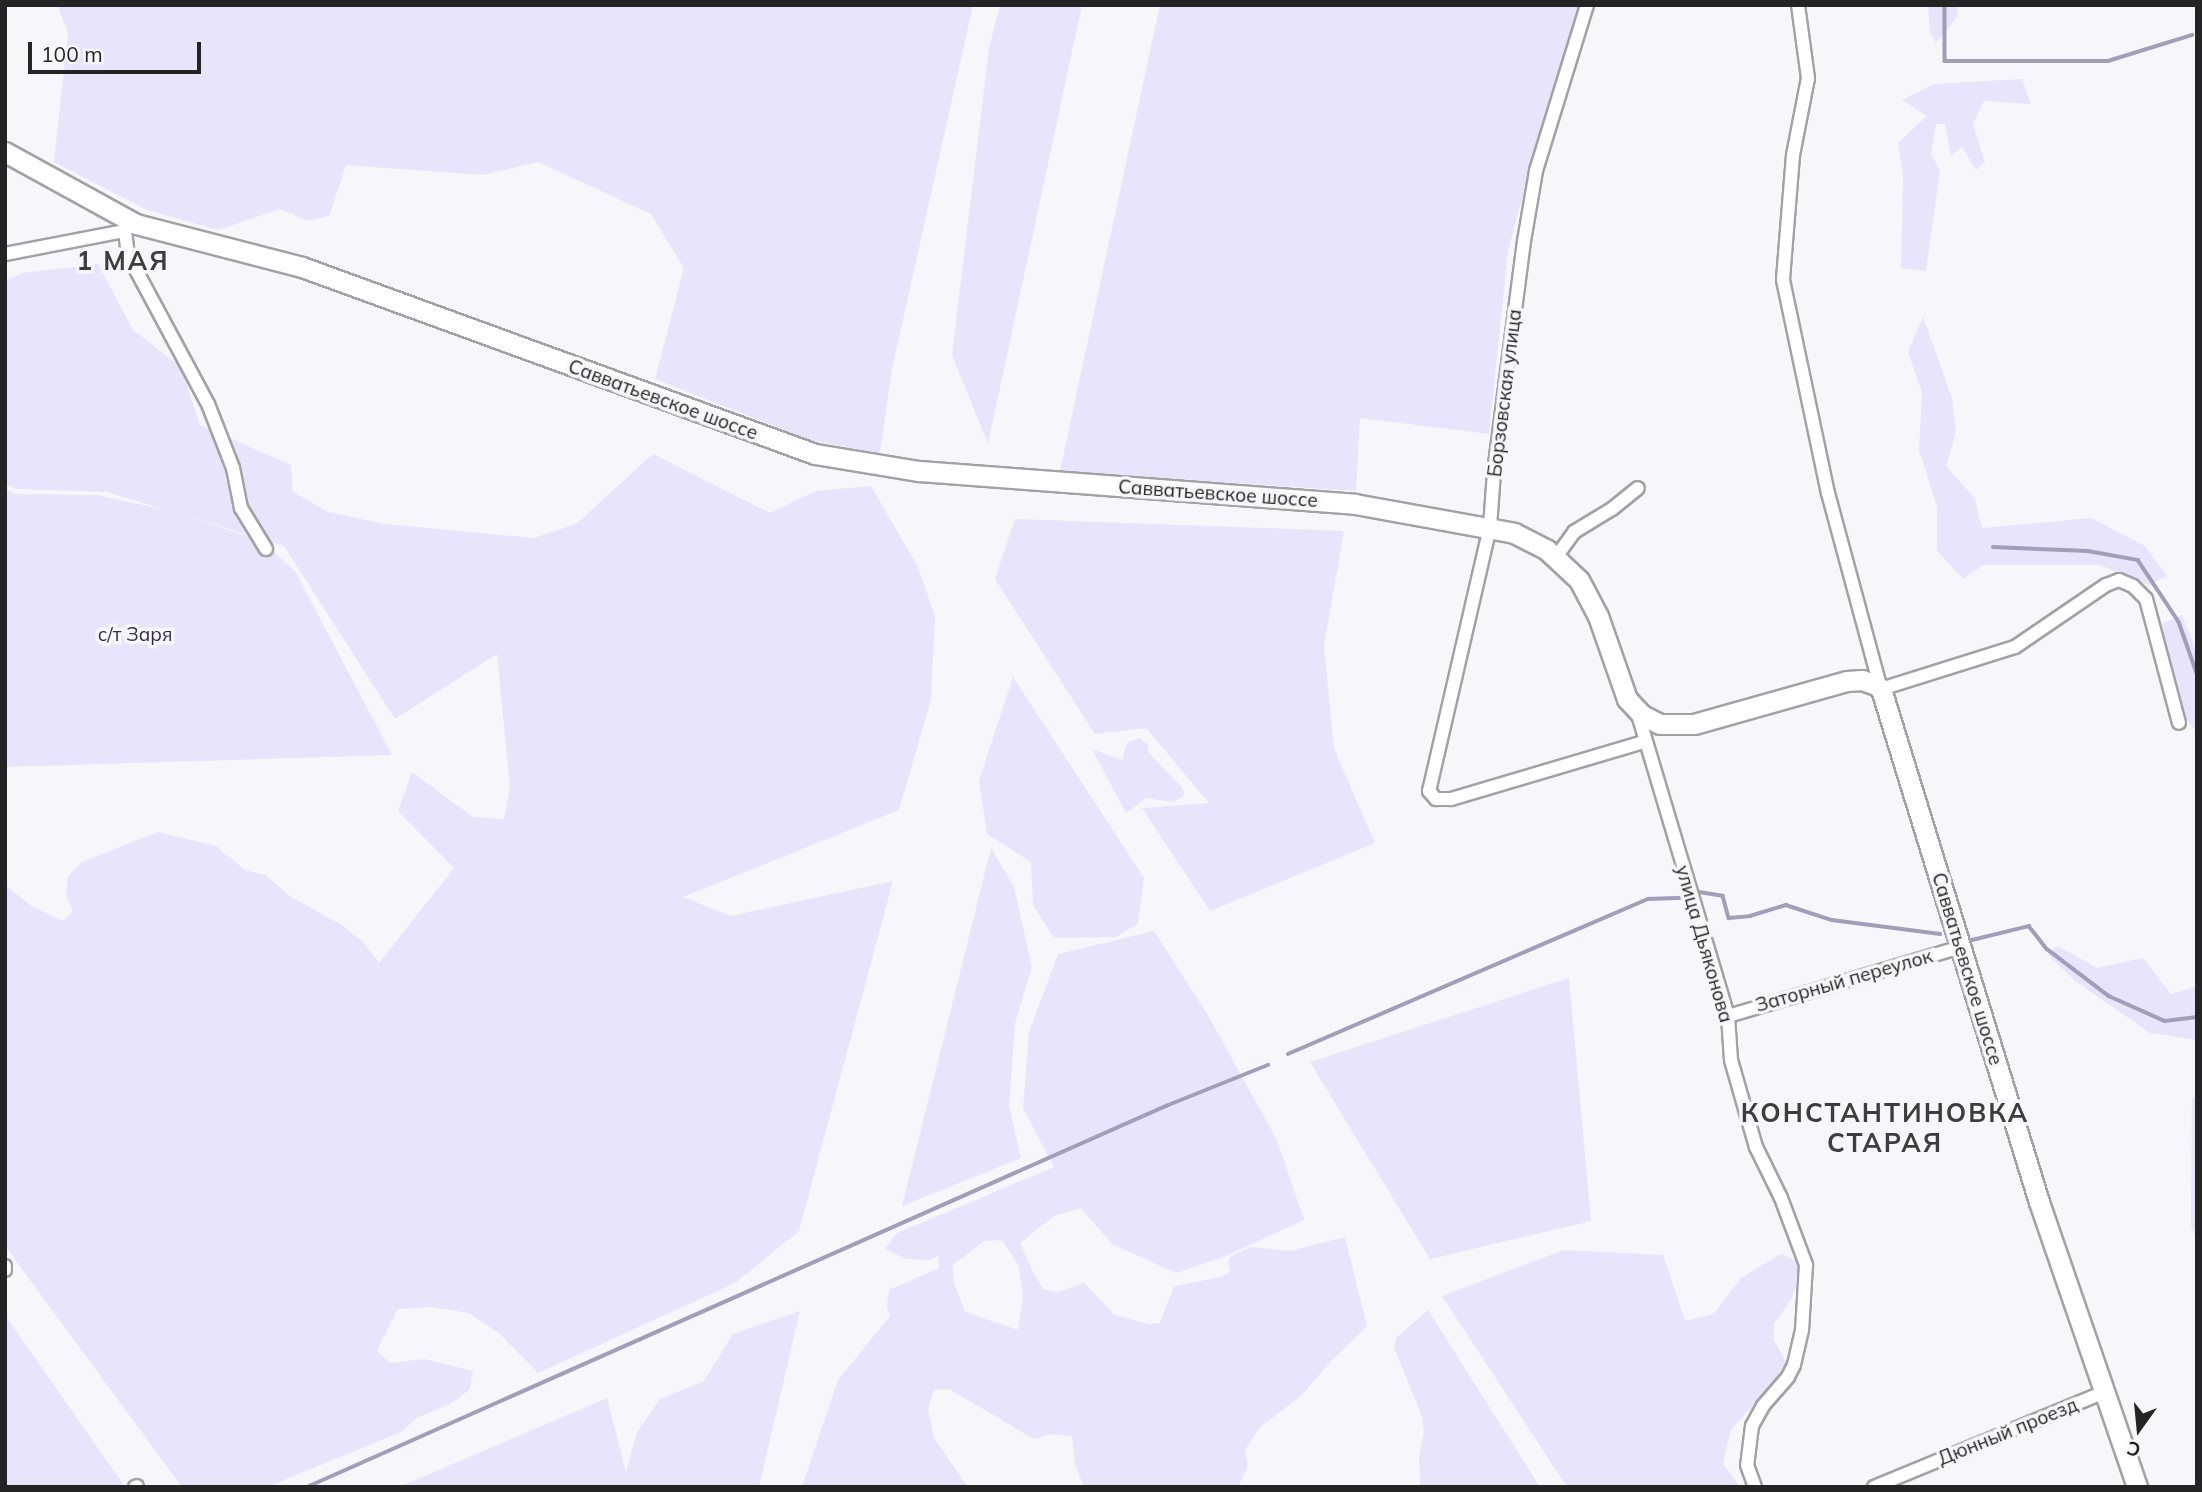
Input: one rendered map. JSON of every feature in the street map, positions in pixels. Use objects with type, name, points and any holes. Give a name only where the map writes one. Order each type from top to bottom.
[{"type":"main road","name":"Савватьевское шоссе","points":[[5,152],[128,226],[302,267],[789,446],[828,457],[919,471],[1355,504],[1490,527]]},
{"type":"main road","name":"улица Дьяконова","points":[[1490,527],[1525,538],[1556,557],[1574,574],[1592,601],[1623,692],[1637,711]]},
{"type":"main road","points":[[1637,711],[1660,724],[1687,726],[1851,680],[1869,682],[1881,689]]},
{"type":"main road","name":"Савватьевское шоссе","points":[[1881,689],[2039,1202],[2102,1394],[2137,1487]]},
{"type":"street","name":"Борзовская улица","points":[[1587,5],[1536,171],[1522,255],[1494,471],[1490,527],[1429,784],[1433,797],[1451,799],[1644,742]]},
{"type":"street","points":[[1798,5],[1808,78],[1793,156],[1783,280],[1828,493],[1881,689],[2015,647],[2106,585],[2119,580],[2133,586],[2146,599],[2179,723]]},
{"type":"street","points":[[5,254],[128,226],[128,255],[208,404],[233,468],[241,508],[267,549]]},
{"type":"street","points":[[1556,557],[1574,531],[1612,509],[1638,488]]},
{"type":"street","name":"улица Дьяконова","points":[[1637,711],[1644,742],[1728,1016],[1731,1060],[1756,1147],[1782,1198],[1806,1265],[1802,1331],[1794,1365],[1788,1377],[1763,1405],[1752,1426],[1747,1465],[1755,1487]]},
{"type":"street","name":"Заторный переулок","points":[[1728,1016],[1961,947]]},
{"type":"street","name":"Дюнный проезд","points":[[1874,1487],[1904,1480],[2102,1394]]},
{"type":"green space","points":[[57,5],[973,5],[892,369],[880,453],[810,440],[655,379],[684,268],[651,214],[538,162],[483,175],[346,165],[329,216],[307,221],[280,209],[218,230],[147,210],[54,162],[68,32]]},
{"type":"green space","points":[[1000,5],[1082,5],[988,444],[952,355],[989,48]]},
{"type":"green space","points":[[1160,5],[1585,5],[1577,64],[1544,117],[1508,251],[1489,434],[1360,418],[1356,491],[1060,471]]},
{"type":"green space","points":[[1928,5],[1958,5],[1957,17],[1936,43],[1930,32]]},
{"type":"green space","points":[[2022,79],[2031,104],[1984,101],[1973,124],[1985,162],[1976,170],[1962,147],[1951,156],[1945,124],[1936,124],[1931,154],[1940,170],[1926,271],[1901,268],[1903,177],[1898,143],[1927,116],[1902,100],[1934,84]]},
{"type":"green space","name":"с/т Заря","points":[[98,264],[133,330],[181,367],[200,425],[291,465],[293,492],[328,512],[385,524],[534,538],[576,524],[653,454],[770,513],[816,491],[871,486],[918,567],[935,617],[931,699],[899,810],[683,897],[731,916],[893,881],[799,1231],[735,1283],[538,1373],[500,1334],[469,1313],[432,1307],[398,1309],[377,1351],[391,1363],[424,1359],[473,1371],[470,1389],[452,1403],[417,1418],[401,1432],[267,1487],[182,1487],[5,1246],[5,885],[33,907],[63,921],[73,911],[66,895],[68,876],[82,862],[158,832],[216,846],[245,870],[266,875],[291,897],[342,925],[363,942],[379,963],[454,868],[398,811],[412,772],[473,817],[504,819],[510,788],[497,654],[395,719],[284,546],[171,511],[262,541],[295,571],[392,755],[5,767],[5,489],[15,494],[96,495],[166,510],[107,492],[16,489],[5,484],[5,281],[23,273]]},
{"type":"green space","points":[[1923,317],[1952,398],[1956,432],[1946,466],[1975,499],[1982,528],[2091,518],[2145,546],[2167,576],[2148,585],[2100,565],[1983,565],[1963,579],[1937,551],[1937,506],[1919,450],[1922,392],[1908,352]]},
{"type":"green space","points":[[1015,519],[1344,531],[1324,646],[1334,749],[1375,843],[1210,911],[1142,808],[1209,803],[1146,728],[1095,734],[995,579]]},
{"type":"green space","points":[[2182,615],[2197,653],[2197,732],[2177,708],[2162,624]]},
{"type":"green space","points":[[1013,677],[1144,878],[1138,924],[1116,937],[1054,938],[1033,905],[1031,862],[987,834],[979,781]]},
{"type":"green space","points":[[1140,738],[1148,745],[1149,753],[1183,788],[1184,795],[1174,802],[1146,798],[1126,813],[1092,749],[1122,760],[1127,743]]},
{"type":"green space","points":[[991,848],[1014,887],[1032,967],[1015,1023],[1009,1106],[1021,1158],[902,1206]]},
{"type":"green space","points":[[1154,931],[1209,1017],[1277,1140],[1304,1220],[1226,1256],[1176,1273],[1112,1244],[1081,1208],[1054,1216],[1020,1243],[1043,1289],[1058,1292],[1084,1283],[1115,1315],[1149,1324],[1160,1323],[1174,1286],[1221,1277],[1230,1272],[1228,1262],[1231,1256],[1251,1247],[1291,1251],[1345,1237],[1367,1326],[1330,1362],[1302,1395],[1260,1427],[1245,1450],[1248,1466],[1238,1487],[1084,1487],[1075,1464],[1072,1436],[1053,1434],[1034,1439],[949,1389],[934,1390],[928,1409],[934,1438],[968,1487],[802,1487],[838,1380],[890,1316],[887,1306],[889,1290],[939,1268],[938,1256],[929,1260],[907,1259],[885,1249],[897,1233],[1054,1167],[1023,1108],[1029,1032],[1058,954]],"holes":[[[1002,1240],[1019,1266],[1023,1298],[1018,1330],[965,1312],[954,1282],[953,1265],[984,1241]]]},
{"type":"green space","points":[[2058,946],[2097,968],[2143,958],[2171,994],[2197,986],[2197,1040],[2150,1033],[2074,980],[2047,954]]},
{"type":"green space","points":[[1569,978],[1591,1221],[1430,1259],[1310,1062]]},
{"type":"green space","points":[[2197,1095],[2197,1242],[2191,1225],[2192,1099]]},
{"type":"green space","points":[[1564,1250],[1663,1255],[1685,1321],[1714,1314],[1741,1278],[1781,1254],[1803,1264],[1792,1298],[1774,1324],[1774,1340],[1786,1362],[1773,1383],[1731,1430],[1723,1463],[1740,1487],[1567,1487],[1442,1296]]},
{"type":"green space","points":[[1428,1310],[1540,1487],[1420,1487],[1419,1457],[1424,1432],[1421,1413],[1394,1348],[1396,1338]]},
{"type":"green space","points":[[800,1311],[759,1487],[399,1487],[607,1398],[626,1472],[637,1432],[660,1399],[704,1381],[733,1334]]},
{"type":"green space","points":[[5,1315],[125,1487],[5,1487]]},
{"type":"waterway","points":[[1945,5],[1945,61],[2108,61],[2192,35]]},
{"type":"waterway","points":[[1993,547],[2088,551],[2138,560],[2179,622],[2197,673]]},
{"type":"waterway","points":[[1699,892],[1723,896],[1729,918],[1750,916],[1786,905],[1832,920],[1940,934]]},
{"type":"waterway","points":[[1288,1054],[1648,899],[1684,898]]},
{"type":"waterway","points":[[1968,941],[2029,926],[2047,949],[2109,996],[2165,1021],[2197,1017]]},
{"type":"waterway","points":[[307,1487],[1166,1106],[1268,1065]]},
{"type":"district","name":"1 МАЯ","points":[[123,261]]},
{"type":"district","name":"КОНСТАНТИНОВКА СТАРАЯ","points":[[1885,1128]]}]
